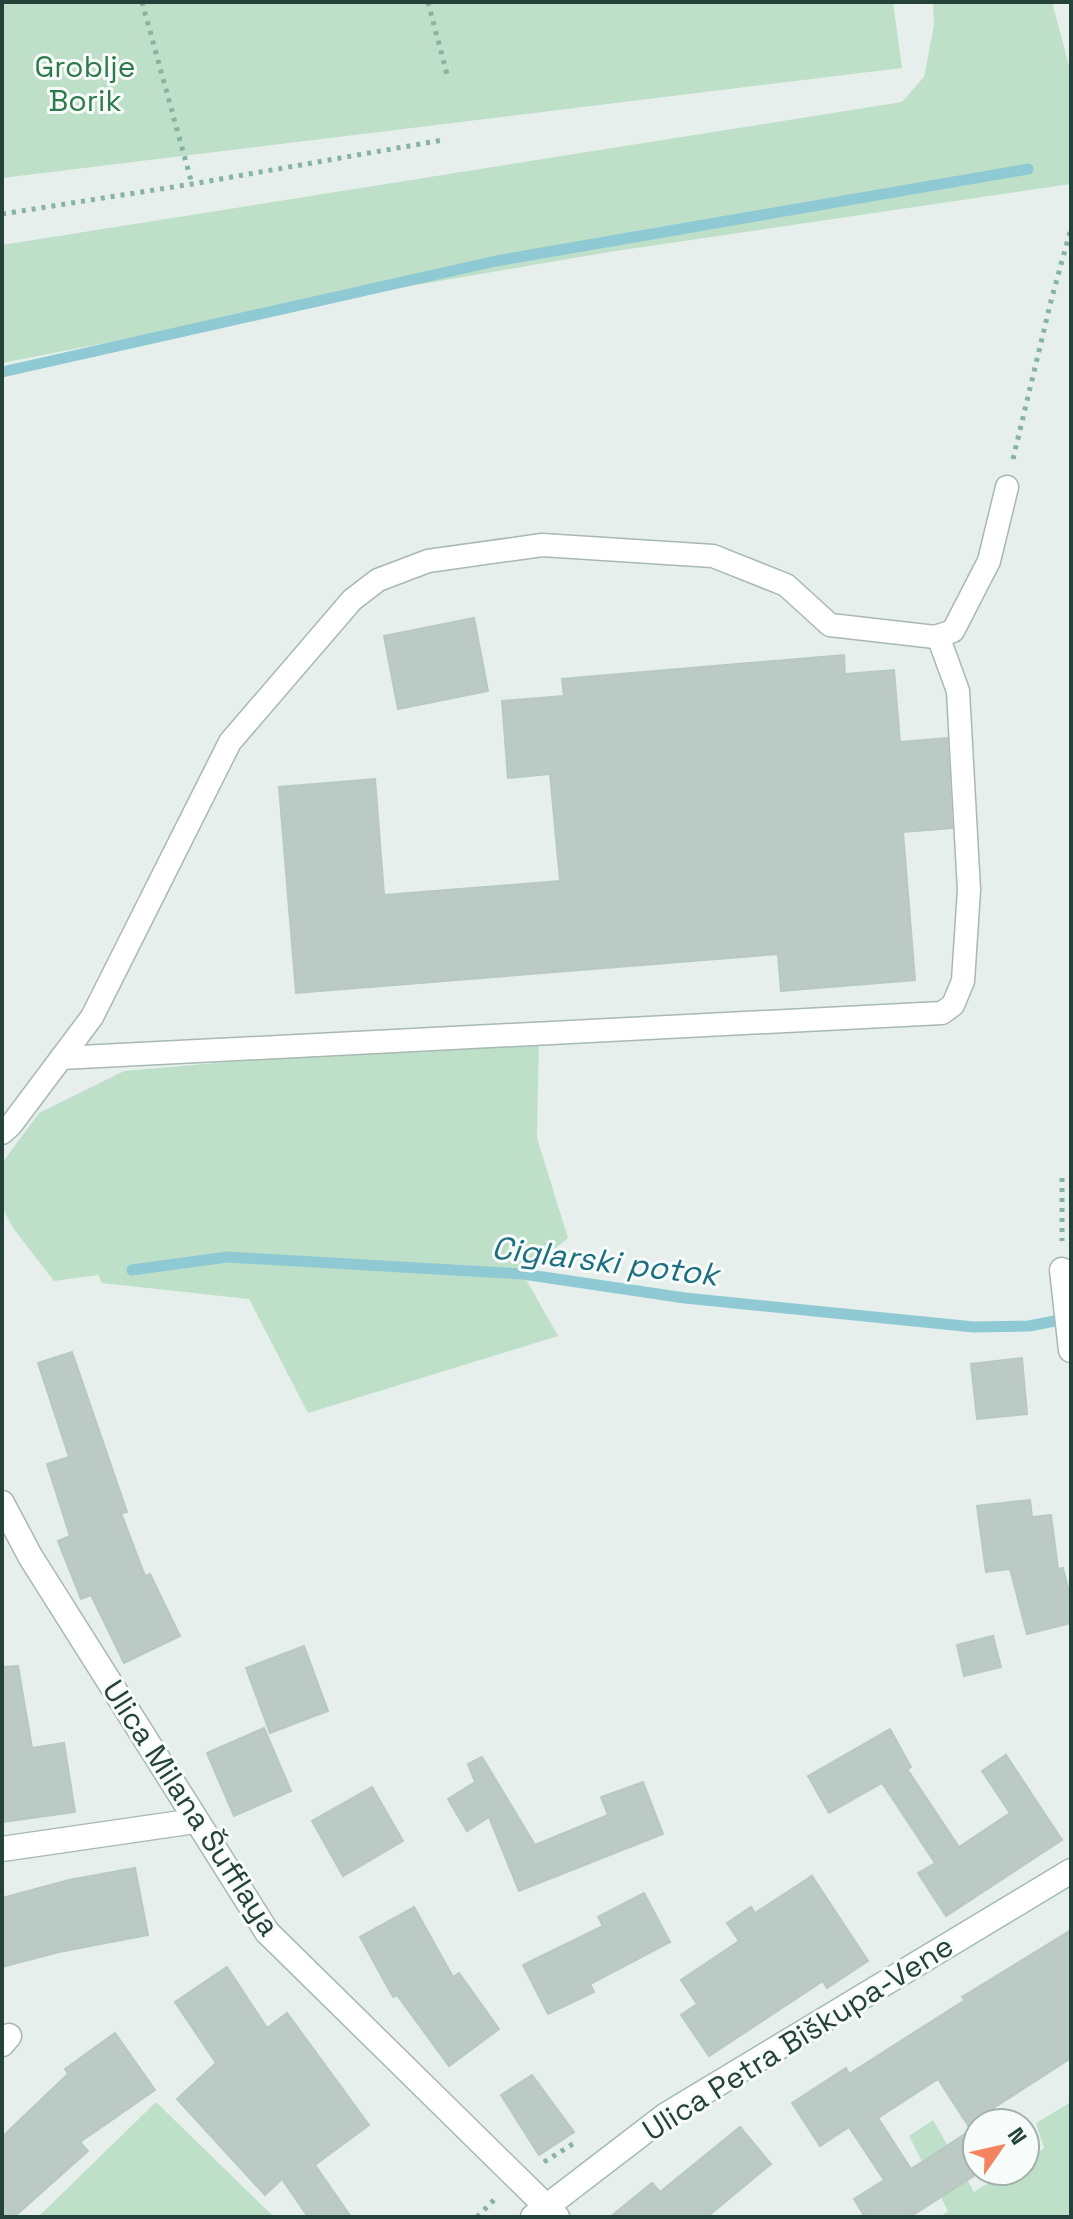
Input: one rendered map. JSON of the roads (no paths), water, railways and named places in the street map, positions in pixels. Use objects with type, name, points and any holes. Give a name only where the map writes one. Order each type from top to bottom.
[{"type":"street","points":[[1062,1270],[1071,1350]]},
{"type":"street","name":"Ulica Milana Šufflaya","points":[[2,1503],[30,1556],[267,1932],[545,2213]]},
{"type":"street","points":[[2,1849],[195,1821]]},
{"type":"street","name":"Ulica Petra Biškupa-Vene","points":[[545,2213],[666,2115],[1071,1871]]},
{"type":"lane","points":[[2,1133],[92,1017],[230,742],[352,600],[378,580],[428,561],[542,545],[713,556],[786,585],[830,625],[938,636],[953,631],[989,561],[1007,487]]},
{"type":"lane","points":[[61,1058],[942,1013],[953,1005],[963,981],[969,890],[958,691],[938,636]]},
{"type":"waterway","points":[[2,372],[496,261],[1028,169]]},
{"type":"waterway","name":"Ciglarski potok","points":[[132,1270],[227,1257],[523,1274],[685,1298],[974,1327],[1029,1326],[1070,1318]]},
{"type":"park label","name":"Groblje Borik","points":[[85,84]]}]
